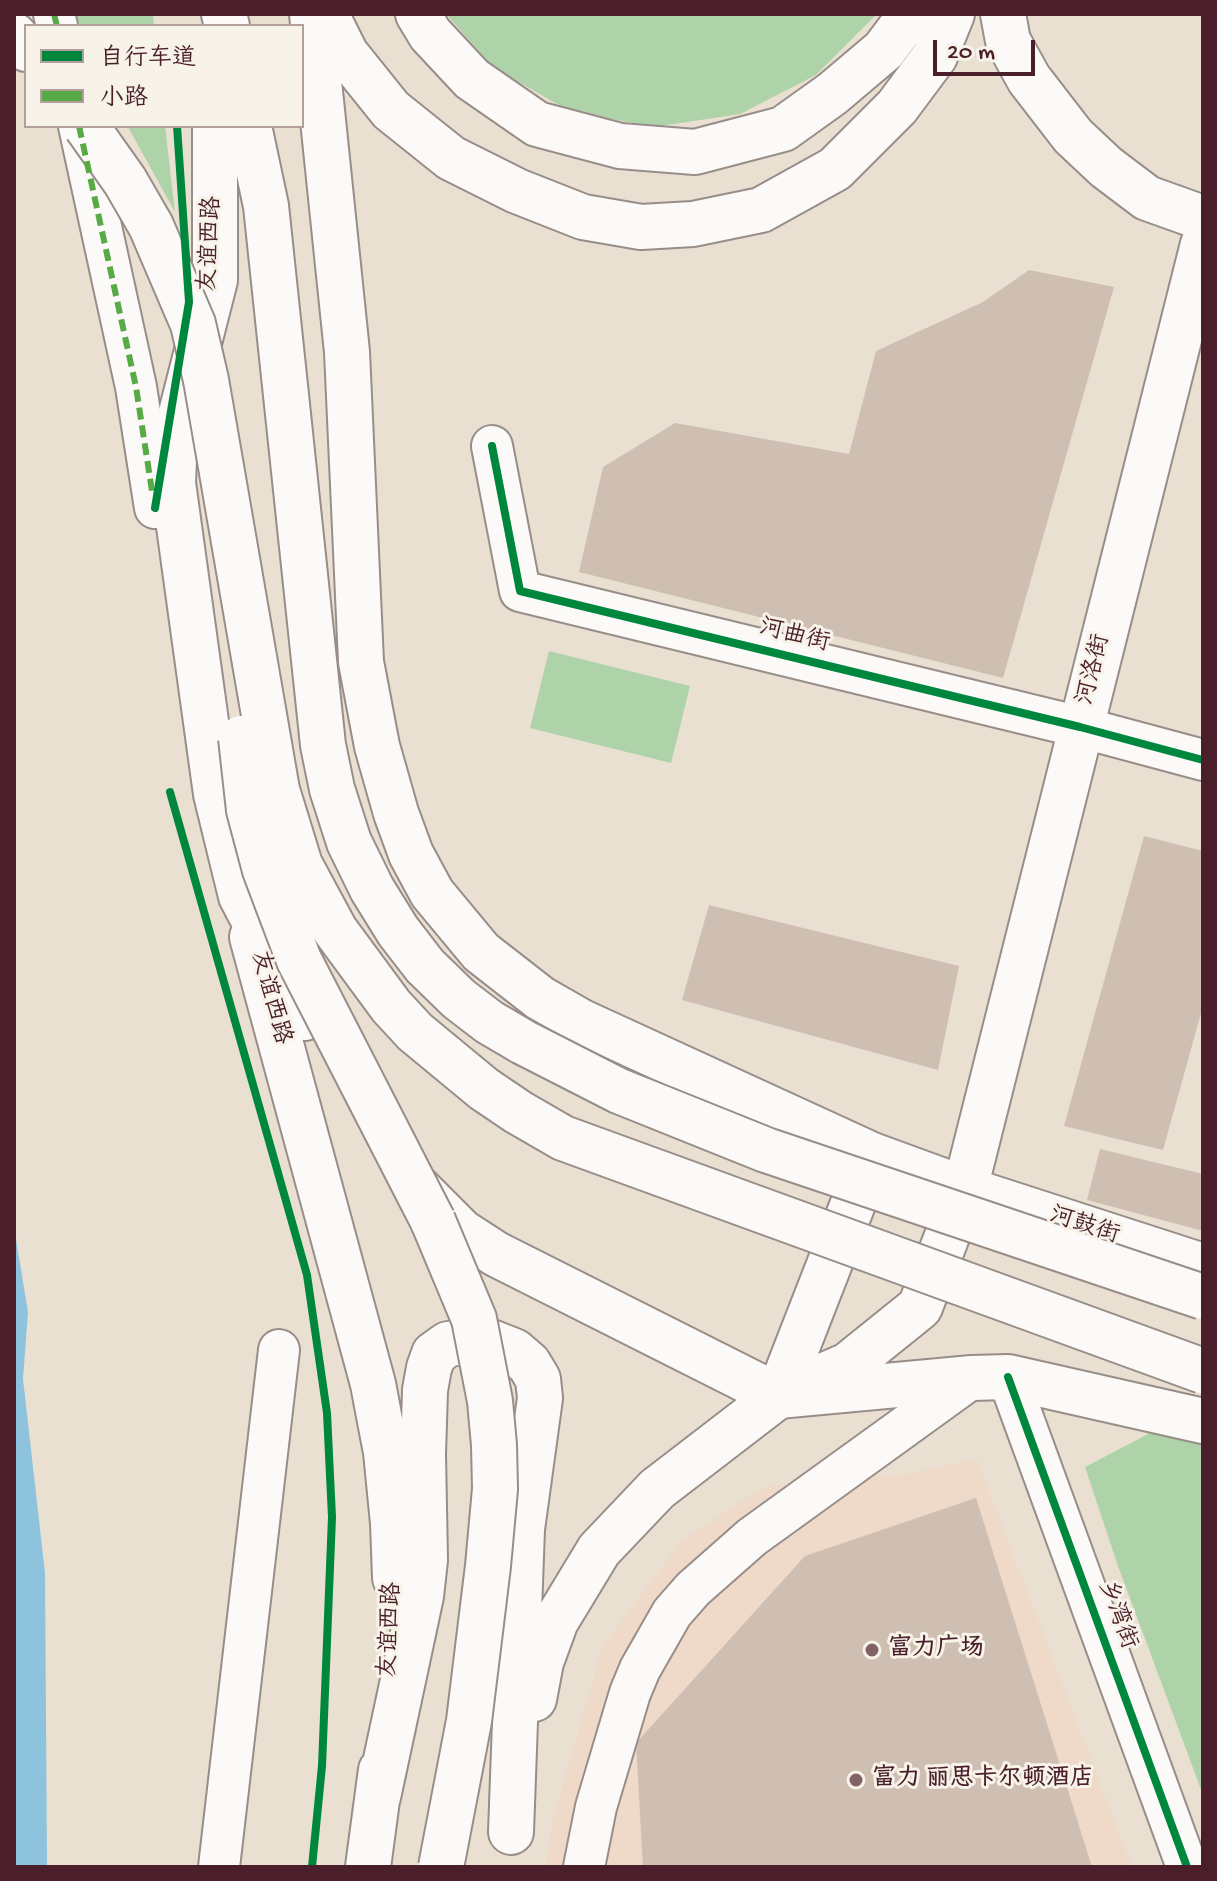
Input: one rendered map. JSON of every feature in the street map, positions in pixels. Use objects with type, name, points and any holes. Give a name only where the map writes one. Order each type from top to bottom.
[{"type":"main road","name":"河鼓街","points":[[312,14],[347,352],[361,662],[377,746],[396,813],[411,854],[432,893],[465,935],[507,975],[582,1022],[650,1055],[872,1155],[965,1189],[1203,1266]]},
{"type":"main road","points":[[326,14],[346,54],[391,110],[451,158],[517,191],[583,217],[641,227],[693,224],[761,210],[835,169],[897,107],[935,56],[952,14]]},
{"type":"main road","points":[[418,14],[430,34],[472,79],[537,124],[620,146],[695,152],[783,129],[832,94],[884,50],[911,14]]},
{"type":"main road","points":[[1003,14],[1008,41],[1029,79],[1073,136],[1106,167],[1147,198],[1203,218]]},
{"type":"main road","points":[[87,128],[125,181],[151,226],[193,324],[277,790],[300,865],[335,930],[391,1006],[415,1032],[484,1089],[563,1138],[1203,1371]]},
{"type":"main road","name":"友谊西路","points":[[215,128],[215,280],[175,437],[173,483],[216,794],[373,1384],[386,1452],[393,1523],[395,1619],[368,1867]]},
{"type":"main road","points":[[249,128],[266,206],[323,745],[332,789],[349,842],[372,889],[425,966],[459,999],[489,1022],[559,1061],[669,1112],[781,1155],[1203,1297]]},
{"type":"main road","name":"河洛街","points":[[778,1396],[848,1365],[920,1307],[965,1189],[1203,244]]},
{"type":"main road","points":[[223,480],[243,767],[249,810],[265,870],[299,960],[433,1221],[474,1319],[490,1401],[495,1489],[488,1566],[469,1721],[441,1867]]},
{"type":"main road","points":[[241,896],[335,1075],[363,1122],[392,1160],[462,1232],[543,1280],[778,1396],[990,1377],[1203,1421]]},
{"type":"main road","points":[[508,1849],[541,1662],[556,1621],[599,1550],[657,1489],[778,1396],[872,1155]]},
{"type":"main road","points":[[378,1797],[421,1596],[425,1560],[425,1390],[429,1368],[434,1354],[448,1344],[486,1340],[514,1351],[529,1364],[538,1379],[540,1398],[522,1529],[508,1849]]},
{"type":"street","points":[[79,128],[136,387],[155,508]]},
{"type":"street","name":"河曲街","points":[[492,446],[520,591],[1080,727],[1203,760]]},
{"type":"street","points":[[219,1867],[279,1350]]},
{"type":"street","points":[[584,1867],[596,1807],[630,1693],[672,1613],[693,1589],[752,1537],[990,1377]]},
{"type":"street","name":"乡湾街","points":[[990,1377],[1187,1867]]},
{"type":"shaded area","name":"富力广场","points":[[977,1459],[1132,1867],[545,1867],[553,1819],[603,1645],[681,1541],[764,1487],[907,1474]]},
{"type":"green space","points":[[64,14],[153,14],[154,24],[66,24]]},
{"type":"green space","points":[[446,14],[877,14],[816,75],[740,114],[654,127],[569,111],[493,67]]},
{"type":"green space","points":[[129,128],[165,128],[175,212]]},
{"type":"green space","points":[[549,651],[690,686],[671,763],[530,728]]},
{"type":"green space","points":[[1150,1433],[1203,1443],[1203,1795],[1118,1566],[1085,1467]]},
{"type":"water","points":[[14,1227],[28,1312],[23,1379],[45,1573],[47,1867],[14,1867]]},
{"type":"building","points":[[1029,270],[1114,287],[1003,678],[579,572],[603,467],[675,423],[849,454],[876,351],[983,302]]},
{"type":"building","points":[[1144,836],[1203,851],[1203,1006],[1163,1150],[1064,1126]]},
{"type":"building","points":[[709,905],[959,966],[938,1070],[682,1000]]},
{"type":"building","points":[[1100,1149],[1203,1174],[1203,1231],[1087,1200]]},
{"type":"building","name":"富力广场","points":[[976,1498],[1092,1867],[643,1867],[636,1743],[805,1556]]},
{"type":"marked path","points":[[54,14],[56,24]]},
{"type":"marked path","points":[[79,128],[136,387],[152,491]]},
{"type":"cycle path","points":[[155,508],[189,302],[177,128]]},
{"type":"cycle path","points":[[492,446],[520,591],[1080,727],[1203,760]]},
{"type":"cycle path","points":[[170,792],[307,1275],[327,1413],[332,1517],[322,1766],[312,1867]]},
{"type":"cycle path","points":[[1008,1377],[1187,1867]]},
{"type":"place","name":"富力广场","points":[[872,1650]]},
{"type":"place","name":"富力 丽思卡尔顿酒店","points":[[856,1780]]}]
